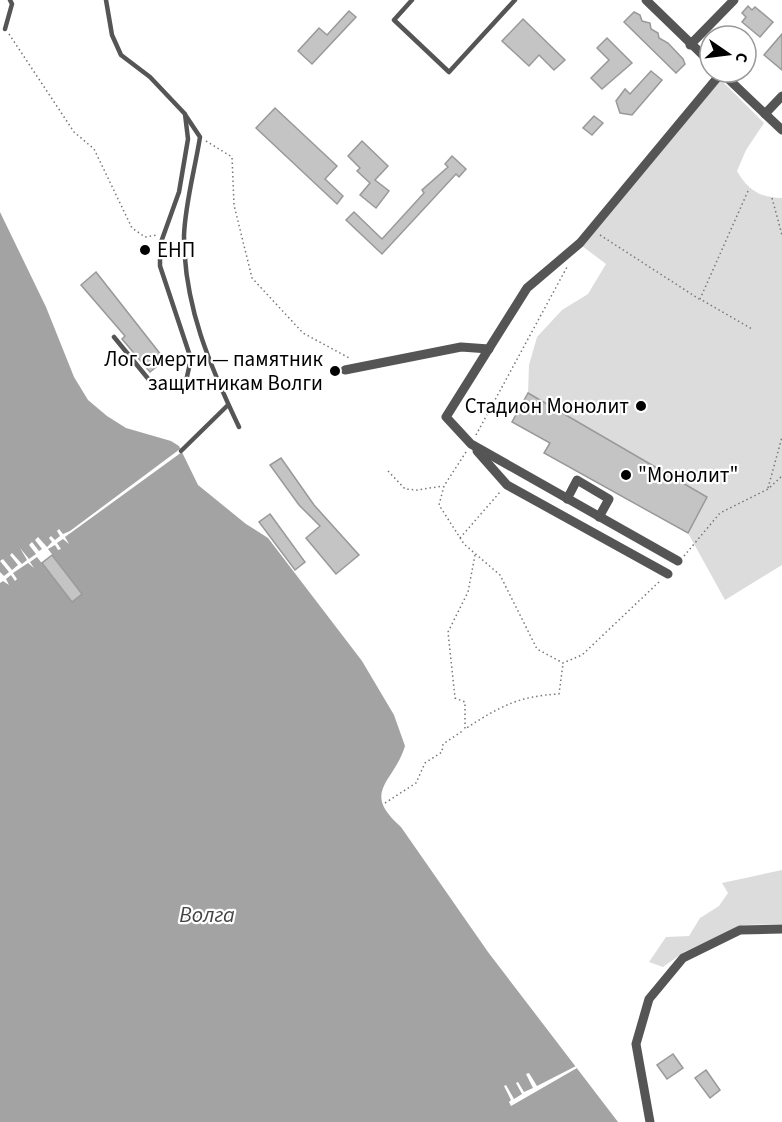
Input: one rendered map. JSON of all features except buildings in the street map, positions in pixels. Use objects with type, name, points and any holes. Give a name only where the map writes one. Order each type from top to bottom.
[{"type":"street","points":[[646,0],[698,52]]},
{"type":"street","points":[[690,45],[734,0]]},
{"type":"street","points":[[668,574],[507,485],[446,417],[527,288],[580,243],[712,84]]},
{"type":"street","points":[[734,84],[782,130]]},
{"type":"street","points":[[765,114],[782,96]]},
{"type":"street","points":[[345,370],[461,347],[489,349]]},
{"type":"street","points":[[471,444],[678,561]]},
{"type":"street","points":[[507,485],[515,470]]},
{"type":"street","points":[[567,499],[577,480],[609,498],[599,517]]},
{"type":"street","points":[[584,508],[593,490]]},
{"type":"street","points":[[650,1122],[636,1044],[649,999],[683,958],[740,930],[782,929]]},
{"type":"lane","points":[[5,29],[12,4],[10,0]]},
{"type":"lane","points":[[106,0],[112,35],[121,55],[150,77],[184,114],[200,137],[184,234],[186,280],[203,349],[239,427]]},
{"type":"lane","points":[[412,0],[394,20],[449,72],[515,0]]},
{"type":"lane","points":[[114,337],[150,381],[164,389],[186,381],[191,359],[160,266],[164,235],[179,192],[188,139],[184,114]]},
{"type":"lane","points":[[181,451],[228,405]]},
{"type":"path","points":[[5,29],[74,132],[94,149],[132,228],[145,237],[164,235]]},
{"type":"path","points":[[200,137],[232,158],[234,206],[252,278],[303,333],[364,367]]},
{"type":"path","points":[[700,299],[748,191]]},
{"type":"path","points":[[772,198],[782,235]]},
{"type":"path","points":[[604,239],[752,329]]},
{"type":"path","points":[[563,663],[537,649],[500,575],[460,538],[440,505],[444,486],[471,444],[570,260]]},
{"type":"path","points":[[768,489],[782,437]]},
{"type":"path","points":[[388,471],[405,489],[417,490],[444,486]]},
{"type":"path","points":[[678,561],[699,542],[720,513],[768,489],[782,476]]},
{"type":"path","points":[[460,538],[492,499],[507,485]]},
{"type":"path","points":[[465,729],[465,702],[455,698],[448,632],[468,592],[475,554]]},
{"type":"path","points":[[563,663],[582,654],[668,574]]},
{"type":"path","points":[[385,803],[416,783],[425,763],[442,752],[443,744],[496,709],[530,695],[559,694],[563,663]]},
{"type":"shaded area","points":[[718,84],[725,84],[764,123],[746,150],[737,171],[755,192],[782,198],[782,565],[725,600],[688,533],[550,443],[512,422],[528,393],[529,365],[537,337],[562,310],[588,294],[606,264],[582,246]]},
{"type":"shaded area","points":[[782,870],[782,924],[743,925],[684,952],[663,967],[649,962],[666,937],[689,936],[700,918],[719,906],[728,893],[722,883]]},
{"type":"water","name":"Волга","points":[[0,212],[46,307],[74,377],[88,400],[126,428],[171,441],[179,446],[198,485],[246,524],[268,538],[362,661],[394,715],[405,746],[381,795],[389,815],[401,827],[488,952],[618,1122],[0,1122]]},
{"type":"pier","points":[[180,449],[182,452],[65,537],[69,544],[63,539],[57,543],[61,549],[58,550],[55,545],[48,549],[82,594],[72,602],[37,557],[30,562],[34,568],[28,563],[13,573],[17,579],[15,581],[11,575],[6,579],[9,585],[3,581],[0,583],[0,572],[4,576],[9,572],[0,561],[3,559],[12,570],[18,565],[10,555],[12,553],[22,564],[27,560],[20,548],[29,559],[36,554],[29,545],[32,542],[39,551],[42,549],[35,540],[38,537],[47,547],[52,542],[49,538],[51,536],[55,540],[60,536],[57,531],[59,529],[63,534],[70,531]]},
{"type":"pier","points":[[576,1066],[577,1068],[511,1106],[509,1102],[511,1100],[504,1086],[506,1085],[514,1099],[522,1094],[516,1083],[518,1082],[524,1092],[533,1088],[526,1074],[529,1073],[537,1086]]},
{"type":"place","name":"ЕНП","points":[[145,250]]},
{"type":"place","name":"Лог смерти — памятник защитникам Волги","points":[[335,371]]},
{"type":"place","name":"Стадион Монолит","points":[[641,406]]},
{"type":"place","name":"\"Монолит\"","points":[[626,475]]}]
